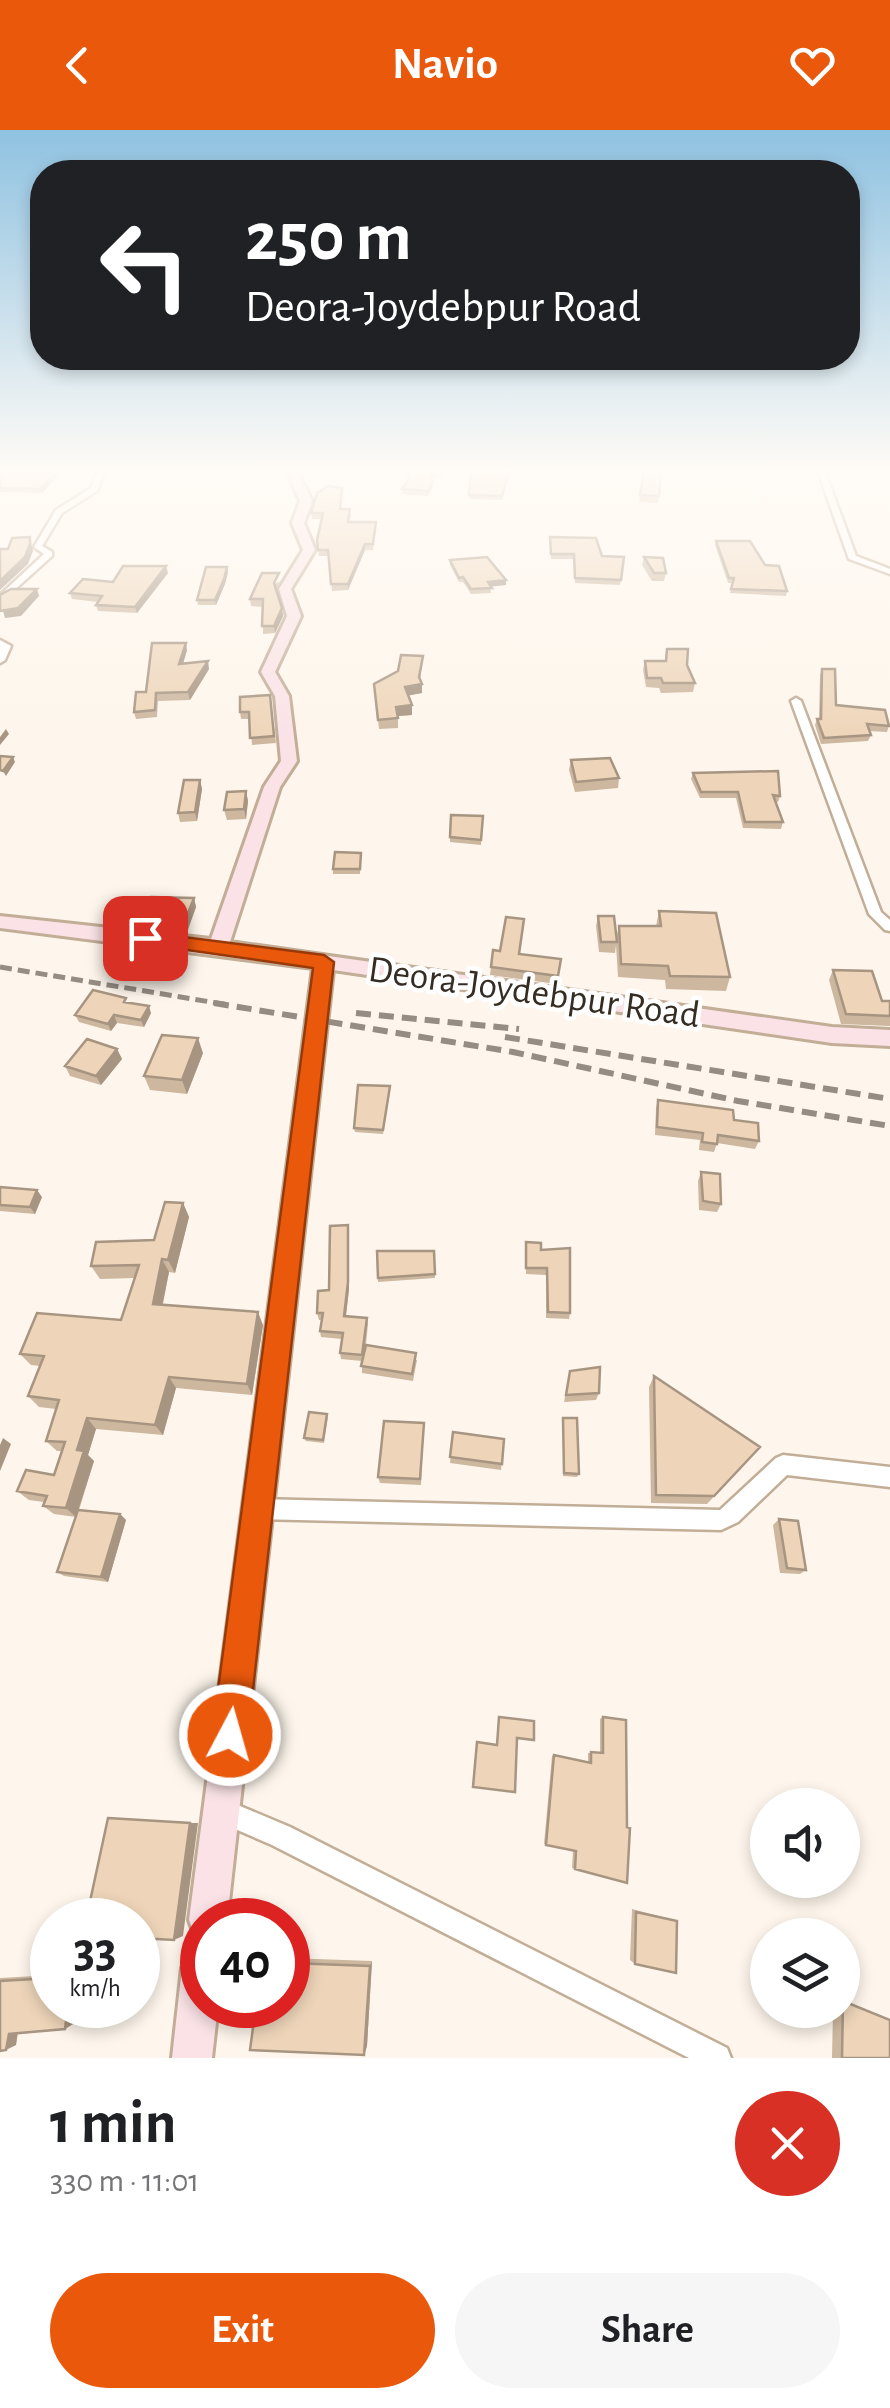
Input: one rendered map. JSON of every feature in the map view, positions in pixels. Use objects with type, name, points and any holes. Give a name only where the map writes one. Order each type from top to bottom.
[{"type":"street","points":[[0,600],[44,559]]},
{"type":"street","points":[[218,947],[272,787],[289,760],[282,696],[268,672],[294,616],[284,589],[303,559]]},
{"type":"street","points":[[857,559],[890,572]]},
{"type":"street","points":[[0,643],[6,646],[0,660]]},
{"type":"street","points":[[796,701],[875,914],[890,928]]},
{"type":"street","name":"Deora-Joydebpur Road","points":[[0,922],[218,947],[832,1035],[890,1038]]},
{"type":"street","points":[[211,1898],[324,962]]},
{"type":"street","points":[[256,1509],[721,1520],[783,1466],[890,1477]]},
{"type":"street","points":[[221,1810],[298,1844],[717,2058]]},
{"type":"street","points":[[192,2058],[195,2028]]},
{"type":"building","points":[[0,559],[23,559],[0,581]]},
{"type":"building","points":[[329,559],[359,559],[348,584],[331,584]]},
{"type":"building","points":[[489,559],[506,580],[488,582],[492,588],[471,589],[463,577],[459,578],[450,560]]},
{"type":"building","points":[[574,559],[624,559],[621,580],[575,578]]},
{"type":"building","points":[[645,559],[663,559],[666,573],[654,573]]},
{"type":"building","points":[[722,559],[761,559],[765,565],[779,566],[787,591],[731,589],[734,578],[729,578]]},
{"type":"building","points":[[123,566],[166,566],[135,607],[96,605],[102,596],[70,593],[83,579],[113,582]]},
{"type":"building","points":[[206,567],[227,567],[215,600],[197,600]]},
{"type":"building","points":[[262,573],[279,573],[274,583],[282,608],[274,626],[262,626],[263,599],[250,599]]},
{"type":"building","points":[[11,589],[37,589],[18,608],[0,611],[0,595]]},
{"type":"building","points":[[152,643],[186,643],[179,664],[208,661],[188,692],[156,693],[155,710],[134,712],[136,692],[146,692]]},
{"type":"building","points":[[667,649],[688,649],[687,665],[695,683],[663,683],[661,678],[647,678],[645,661],[666,661]]},
{"type":"building","points":[[401,655],[423,656],[419,677],[422,684],[405,687],[412,705],[396,707],[398,718],[378,720],[374,684],[398,671]]},
{"type":"building","points":[[822,669],[835,669],[836,705],[885,710],[889,726],[867,724],[871,735],[824,738],[817,719],[821,719]]},
{"type":"building","points":[[270,695],[274,736],[250,738],[249,712],[240,712],[240,697]]},
{"type":"building","points":[[0,756],[13,757],[3,771],[0,770]]},
{"type":"building","points":[[610,758],[619,778],[576,782],[571,760]]},
{"type":"building","points":[[778,771],[780,796],[773,795],[783,822],[745,822],[738,792],[701,792],[693,773]]},
{"type":"building","points":[[184,780],[200,780],[195,812],[178,813]]},
{"type":"building","points":[[246,791],[244,809],[224,810],[227,792]]},
{"type":"building","points":[[451,815],[483,816],[481,840],[450,837]]},
{"type":"building","points":[[335,852],[361,853],[360,869],[333,869]]},
{"type":"building","points":[[151,897],[194,898],[184,923],[144,919]]},
{"type":"building","points":[[659,911],[716,913],[730,977],[670,976],[668,966],[621,964],[619,926],[661,926]]},
{"type":"building","points":[[598,916],[614,916],[617,942],[601,942]]},
{"type":"building","points":[[506,917],[524,919],[519,954],[561,959],[558,976],[491,967],[493,950],[500,951]]},
{"type":"building","points":[[132,939],[156,942],[147,958],[123,954]]},
{"type":"building","points":[[833,970],[872,971],[882,1001],[890,1001],[890,1016],[846,1014]]},
{"type":"building","points":[[93,990],[126,998],[124,1002],[149,1006],[141,1020],[114,1015],[108,1024],[75,1015]]},
{"type":"building","points":[[162,1035],[198,1038],[182,1080],[144,1076]]},
{"type":"building","points":[[87,1039],[117,1049],[96,1076],[65,1066]]},
{"type":"building","points":[[358,1085],[390,1086],[383,1130],[354,1128]]},
{"type":"building","points":[[658,1100],[733,1110],[734,1120],[758,1123],[759,1141],[718,1135],[717,1144],[702,1142],[703,1133],[657,1127]]},
{"type":"building","points":[[701,1172],[720,1174],[721,1204],[703,1201]]},
{"type":"building","points":[[0,1187],[37,1190],[30,1207],[0,1205]]},
{"type":"building","points":[[165,1202],[183,1203],[168,1260],[162,1259],[153,1304],[258,1312],[247,1384],[169,1377],[155,1425],[87,1418],[77,1450],[84,1451],[66,1508],[43,1506],[47,1496],[17,1491],[26,1470],[54,1475],[65,1442],[46,1441],[59,1400],[28,1396],[44,1356],[20,1354],[37,1313],[121,1320],[139,1265],[91,1266],[96,1242],[154,1240]]},
{"type":"building","points":[[348,1225],[344,1316],[367,1318],[362,1355],[340,1353],[343,1333],[320,1331],[323,1313],[317,1313],[318,1291],[329,1290],[330,1226]]},
{"type":"building","points":[[526,1242],[541,1243],[541,1250],[570,1248],[570,1313],[548,1312],[547,1268],[526,1268]]},
{"type":"building","points":[[377,1251],[434,1251],[435,1274],[378,1278]]},
{"type":"building","points":[[366,1345],[416,1353],[412,1374],[361,1366]]},
{"type":"building","points":[[600,1367],[599,1393],[566,1395],[570,1371]]},
{"type":"building","points":[[654,1376],[760,1447],[714,1496],[656,1495]]},
{"type":"building","points":[[309,1412],[327,1414],[323,1440],[304,1438]]},
{"type":"building","points":[[563,1418],[577,1418],[579,1474],[564,1473]]},
{"type":"building","points":[[384,1421],[424,1423],[420,1479],[378,1477]]},
{"type":"building","points":[[453,1432],[504,1439],[502,1464],[450,1457]]},
{"type":"building","points":[[78,1510],[120,1514],[101,1577],[57,1572]]},
{"type":"building","points":[[779,1519],[798,1521],[806,1570],[787,1568]]},
{"type":"building","points":[[499,1717],[534,1721],[534,1740],[517,1738],[515,1792],[473,1787],[477,1742],[497,1745]]},
{"type":"building","points":[[603,1717],[626,1720],[630,1828],[627,1883],[575,1869],[576,1851],[546,1845],[554,1755],[591,1763],[591,1752],[603,1753]]},
{"type":"building","points":[[108,1818],[190,1823],[174,1940],[160,1939],[160,1898],[91,1898]]},
{"type":"building","points":[[636,1912],[677,1921],[676,1973],[635,1964]]},
{"type":"building","points":[[310,1964],[370,1966],[364,2055],[250,2050],[253,2028],[310,2028]]},
{"type":"building","points":[[30,1979],[30,2028],[65,2029],[9,2034],[6,2050],[0,2051],[0,1981]]},
{"type":"building","points":[[860,2008],[890,2020],[890,2058],[842,2058],[843,2028],[860,2028]]},
{"type":"railway","points":[[0,967],[229,1005]]},
{"type":"railway","points":[[214,1003],[513,1052],[738,1101],[890,1126]]},
{"type":"railway","points":[[356,1013],[519,1029]]},
{"type":"railway","points":[[505,1037],[890,1099]]},
{"type":"route","points":[[145,938],[324,962],[230,1735]]}]
